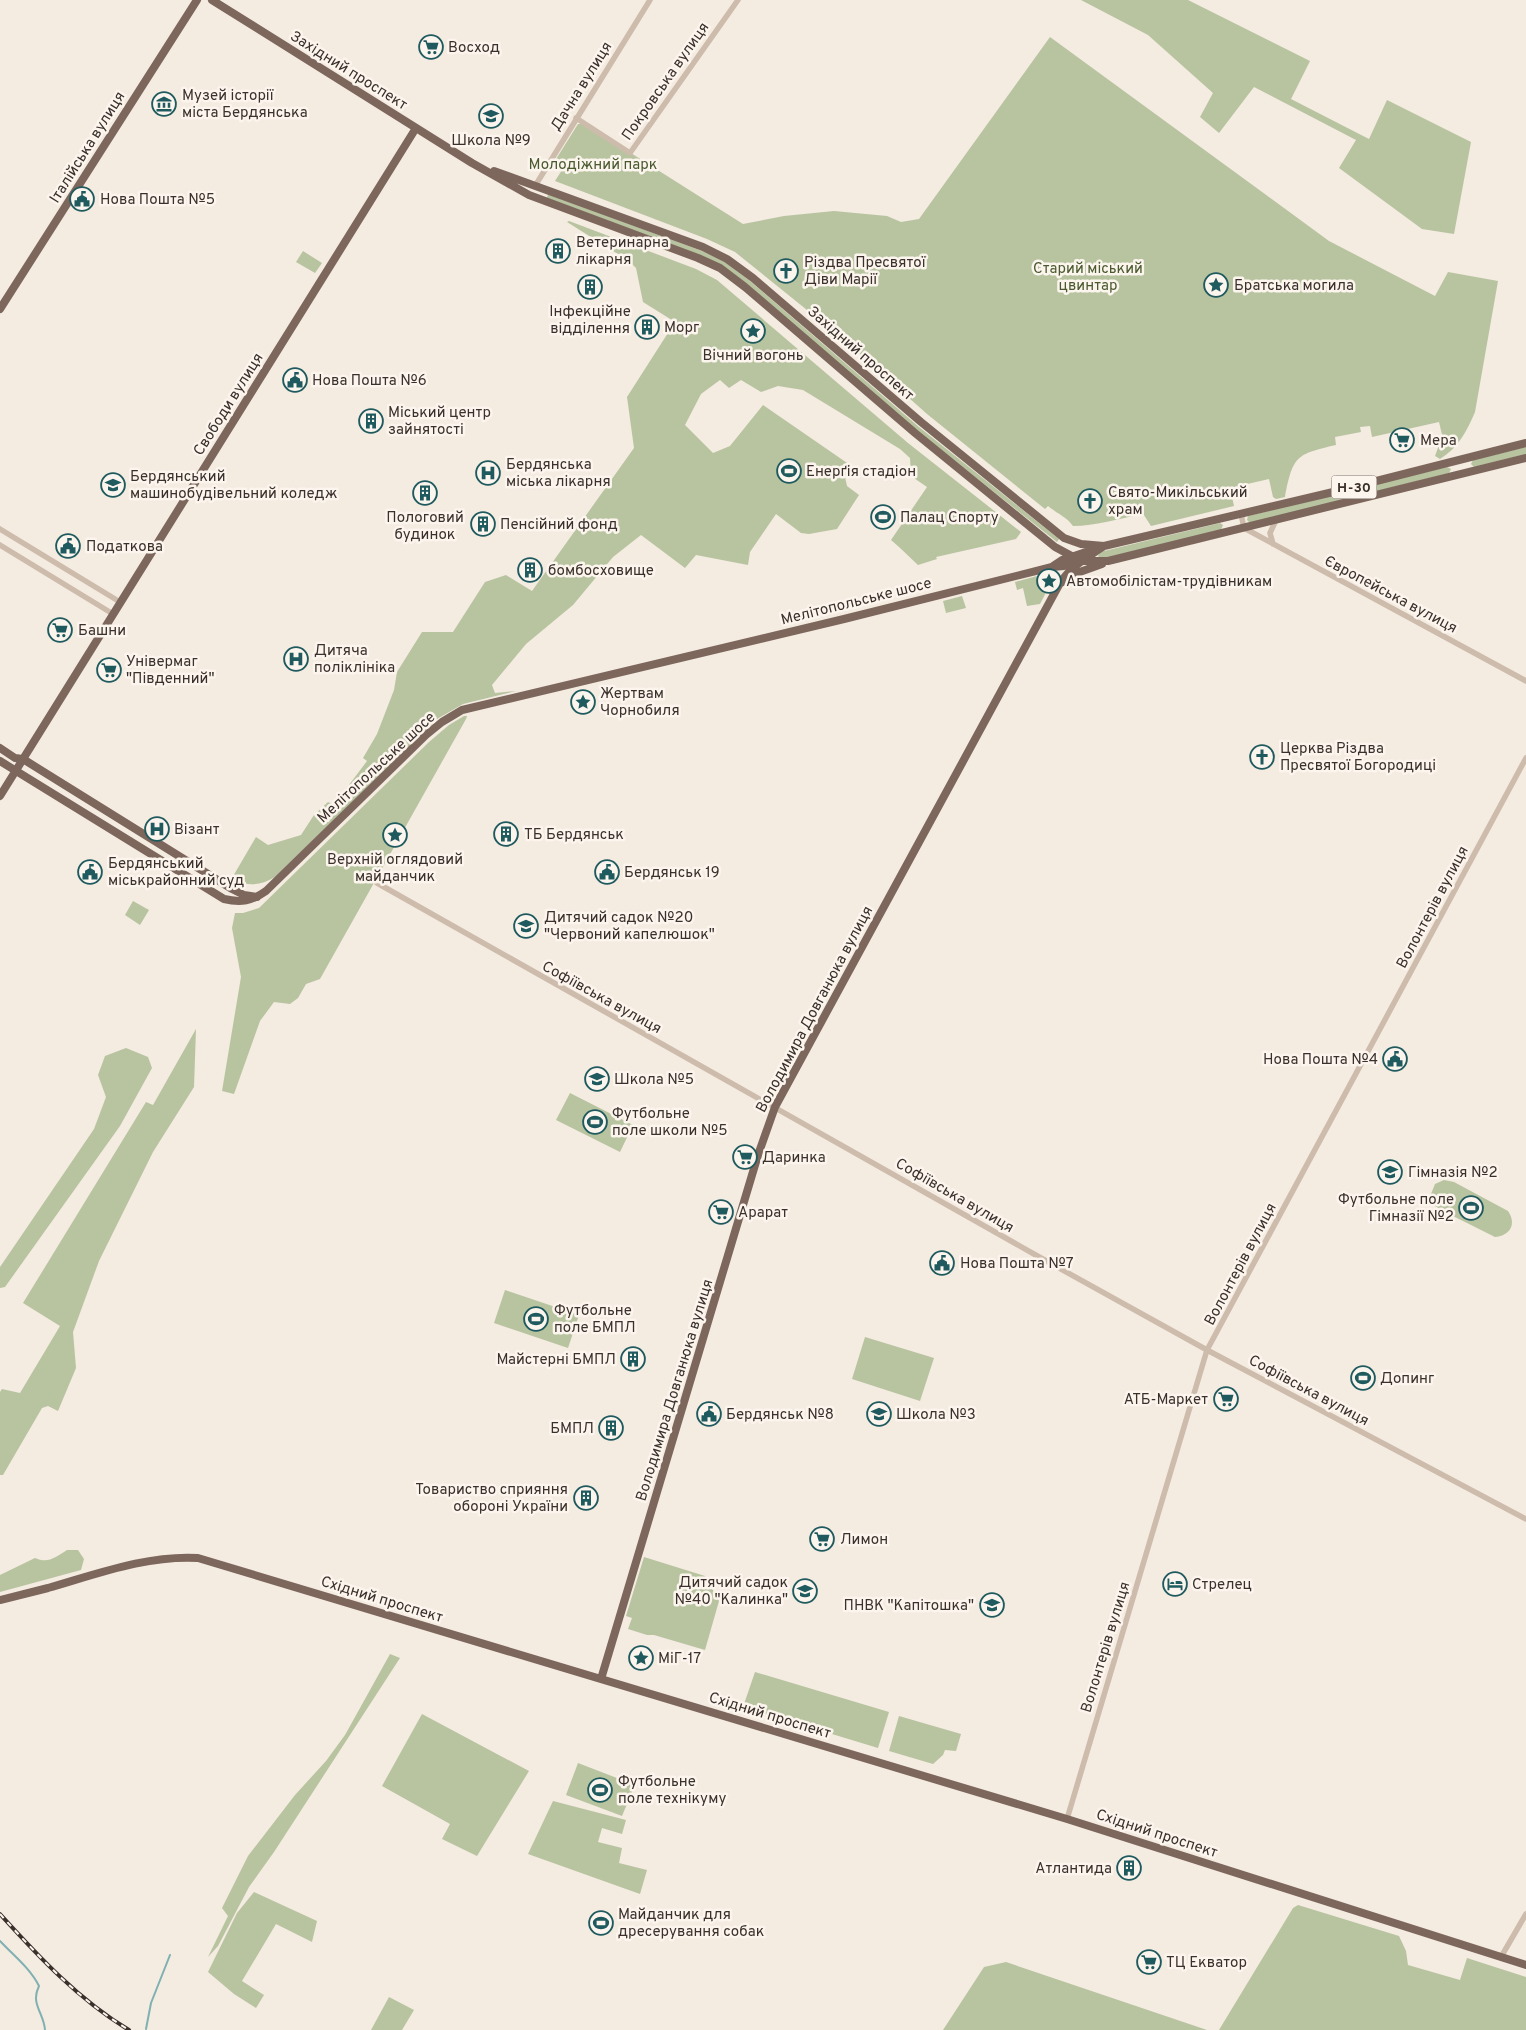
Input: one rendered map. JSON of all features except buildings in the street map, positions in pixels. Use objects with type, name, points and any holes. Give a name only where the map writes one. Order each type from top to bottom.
[{"type":"main road","name":"Італійська вулиця","points":[[0,309],[196,0]]},
{"type":"main road","name":"Західний проспект","points":[[212,0],[472,163],[529,195],[720,268],[745,287],[915,434],[1055,547]]},
{"type":"main road","name":"Свободи вулиця","points":[[0,796],[416,128]]},
{"type":"main road","name":"Західний проспект","points":[[472,163],[658,229],[727,259],[753,278],[921,422],[1064,538],[1081,544],[1104,546]]},
{"type":"main road","points":[[529,195],[535,186]]},
{"type":"main road","name":"Н-30","points":[[1104,546],[1526,443]]},
{"type":"main road","name":"Мелітопольське шосе","points":[[258,897],[426,735],[442,722],[462,710],[844,619],[1063,563],[1108,561],[1526,458]]},
{"type":"main road","points":[[1063,563],[1072,557],[1104,546]]},
{"type":"main road","points":[[1060,583],[1066,574],[1080,561],[1104,546]]},
{"type":"main road","points":[[1055,547],[1080,561]]},
{"type":"main road","points":[[1055,547],[1063,563],[1060,583]]},
{"type":"main road","points":[[1060,583],[1077,573],[1108,561]]},
{"type":"main road","name":"Володимира Довганюка вулиця","points":[[601,1679],[774,1107],[1060,583]]},
{"type":"main road","points":[[0,748],[15,758],[23,759],[232,889],[244,895],[258,897]]},
{"type":"main road","points":[[0,761],[224,899],[238,902],[249,901],[258,897]]},
{"type":"main road","name":"Східний проспект","points":[[0,1600],[99,1572],[154,1560],[182,1557],[198,1558],[1068,1819],[1526,1965]]},
{"type":"street","name":"Дачна вулиця","points":[[535,186],[650,0]]},
{"type":"street","name":"Покровська вулиця","points":[[576,118],[630,153],[738,0]]},
{"type":"street","points":[[1241,514],[1244,528]]},
{"type":"street","points":[[1273,544],[1270,533],[1276,520]]},
{"type":"street","name":"Європейська вулиця","points":[[1244,528],[1526,681]]},
{"type":"street","points":[[0,529],[120,602]]},
{"type":"street","points":[[0,545],[112,614]]},
{"type":"street","name":"Волонтерів вулиця","points":[[1068,1819],[1207,1350],[1526,758]]},
{"type":"street","name":"Софіївська вулиця","points":[[377,883],[575,997],[1207,1350],[1526,1519]]},
{"type":"street","points":[[1502,1957],[1526,1914]]},
{"type":"green space","points":[[1081,0],[1188,0],[1310,61],[1291,99],[1369,139],[1387,100],[1471,142],[1454,234],[1422,229],[1339,168],[1356,140],[1254,87],[1219,133],[1200,117],[1213,93],[1148,35]]},
{"type":"green space","name":"Старий міський цвинтар","points":[[1050,37],[1329,241],[1435,296],[1448,272],[1498,281],[1475,412],[1465,432],[1452,450],[1440,459],[1435,456],[1439,445],[1444,443],[1439,422],[1372,437],[1370,426],[1360,427],[1361,432],[1335,437],[1336,445],[1312,451],[1298,459],[1291,473],[1285,497],[1276,499],[1273,497],[1269,479],[1230,488],[1234,506],[1151,526],[1142,512],[1139,515],[1106,522],[1073,526],[1048,506],[1045,509],[927,414],[843,339],[735,252],[707,239],[555,181],[562,170],[553,164],[578,124],[585,124],[743,224],[784,216],[834,211],[887,216],[901,222],[919,219]]},
{"type":"green space","points":[[548,194],[702,251],[725,262],[750,281],[919,427],[1059,539],[1057,542],[916,430],[747,284],[722,265],[547,198]]},
{"type":"green space","points":[[569,221],[696,269],[717,280],[908,443],[1021,532],[1016,539],[936,557],[937,559],[918,565],[891,540],[927,487],[911,476],[910,458],[900,449],[803,390],[778,386],[761,392],[741,380],[729,388],[720,380],[701,394],[685,425],[713,453],[730,446],[763,405],[850,465],[845,477],[847,486],[859,495],[837,529],[809,534],[801,533],[776,514],[750,552],[748,565],[696,555],[685,568],[641,535],[613,557],[573,605],[526,644],[492,685],[495,693],[516,691],[463,704],[437,719],[275,877],[259,884],[243,883],[232,878],[256,837],[268,845],[301,835],[314,815],[328,802],[334,805],[367,761],[363,758],[377,734],[394,690],[397,672],[422,632],[453,632],[485,582],[506,575],[532,591],[634,448],[627,397],[675,322],[643,302],[636,268],[629,261],[567,222]]},
{"type":"green space","points":[[303,251],[322,263],[315,273],[296,262]]},
{"type":"green space","points":[[1526,447],[1526,454],[1474,467],[1471,464],[1473,460]]},
{"type":"green space","points":[[1447,467],[1451,469],[1449,473],[1250,523],[1247,520],[1248,516]]},
{"type":"green space","points":[[1220,523],[1223,525],[1221,530],[1101,559],[1098,556],[1100,552]]},
{"type":"green space","points":[[1048,573],[1052,581],[1040,604],[1027,606],[1023,588],[1017,590],[1015,582]]},
{"type":"green space","points":[[962,596],[966,608],[946,613],[943,601]]},
{"type":"green space","points":[[467,716],[466,719],[320,979],[306,984],[298,998],[290,1004],[274,1002],[260,1021],[234,1094],[222,1091],[241,977],[232,928],[235,913],[243,913],[259,908],[429,742],[449,725]]},
{"type":"green space","points":[[133,901],[149,910],[140,925],[125,915]]},
{"type":"green space","points":[[196,1029],[194,1087],[153,1152],[99,1261],[73,1332],[76,1368],[58,1411],[48,1406],[42,1408],[3,1475],[0,1475],[0,1392],[2,1389],[20,1393],[60,1326],[23,1303],[146,1102],[153,1105]]},
{"type":"green space","points":[[126,1048],[148,1057],[152,1068],[120,1126],[5,1287],[0,1288],[0,1267],[94,1129],[106,1097],[98,1075],[105,1056]]},
{"type":"green space","name":"Футбольне поле школи №5","points":[[570,1093],[633,1125],[620,1152],[556,1120]]},
{"type":"green space","name":"Футбольне поле Гімназії №2","points":[[1444,1180],[1454,1182],[1508,1211],[1511,1216],[1512,1225],[1508,1232],[1495,1237],[1434,1205],[1431,1194],[1435,1184]]},
{"type":"green space","name":"Футбольне поле БМПЛ","points":[[505,1290],[579,1315],[568,1348],[494,1323]]},
{"type":"green space","points":[[865,1337],[934,1358],[920,1401],[852,1379]]},
{"type":"green space","points":[[67,1550],[78,1550],[84,1559],[81,1570],[0,1592],[0,1575],[35,1558],[48,1560]]},
{"type":"green space","points":[[644,1557],[705,1576],[719,1601],[705,1650],[628,1629],[632,1618],[626,1616]]},
{"type":"green space","points":[[390,1654],[400,1658],[274,1852],[249,1887],[218,1946],[208,1957],[228,1916],[222,1908],[248,1856],[345,1735]]},
{"type":"green space","points":[[755,1672],[889,1712],[878,1748],[743,1707]]},
{"type":"green space","points":[[422,1714],[529,1771],[477,1856],[442,1839],[450,1824],[382,1786]]},
{"type":"green space","points":[[899,1716],[961,1734],[956,1751],[945,1750],[943,1755],[933,1764],[889,1751]]},
{"type":"green space","name":"Футбольне поле технікуму","points":[[578,1763],[635,1785],[622,1816],[566,1795]]},
{"type":"green space","points":[[553,1801],[626,1820],[622,1834],[602,1828],[598,1842],[622,1848],[619,1863],[647,1870],[640,1894],[528,1854]]},
{"type":"green space","points":[[254,1892],[317,1921],[312,1942],[276,1924],[242,1981],[264,1995],[256,2008],[234,1994],[208,1972],[237,1913]]},
{"type":"green space","points":[[1298,1905],[1399,1936],[1406,1951],[1408,1965],[1460,1980],[1467,1958],[1526,1977],[1526,2030],[1219,2030],[1293,1908]]},
{"type":"green space","points":[[1006,1962],[1207,2030],[943,2030],[984,1967]]},
{"type":"green space","points":[[389,1997],[414,2010],[402,2030],[371,2030]]},
{"type":"waterway","points":[[0,1941],[26,1968],[39,1986],[36,1998],[45,2030]]},
{"type":"waterway","points":[[146,2029],[151,2003],[170,1955]]},
{"type":"railway","points":[[0,1914],[60,1977],[93,2005],[129,2030]]},
{"type":"place","name":"Восход","points":[[431,47]]},
{"type":"place","name":"Музей історії міста Бердянська","points":[[164,104]]},
{"type":"place","name":"Школа №9","points":[[491,116]]},
{"type":"place","name":"Нова Пошта №5","points":[[82,199]]},
{"type":"place","name":"Ветеринарна лікарня","points":[[558,251]]},
{"type":"place","name":"Різдва Пресвятої Діви Марії","points":[[786,271]]},
{"type":"place","name":"Братська могила","points":[[1216,285]]},
{"type":"place","name":"Інфекційне відділення","points":[[590,287]]},
{"type":"place","name":"Морг","points":[[647,327]]},
{"type":"place","name":"Вічний вогонь","points":[[753,331]]},
{"type":"place","name":"Нова Пошта №6","points":[[295,380]]},
{"type":"place","name":"Міський центр зайнятості","points":[[371,421]]},
{"type":"place","name":"Мера","points":[[1402,440]]},
{"type":"place","name":"Енерґія стадіон","points":[[789,471]]},
{"type":"place","name":"Бердянська міська лікарня","points":[[488,473]]},
{"type":"place","name":"Бердянський машинобудівельний коледж","points":[[113,485]]},
{"type":"place","name":"Пологовий будинок","points":[[425,493]]},
{"type":"place","name":"Свято-Микільський храм","points":[[1090,501]]},
{"type":"place","name":"Палац Спорту","points":[[883,517]]},
{"type":"place","name":"Пенсійний фонд","points":[[483,524]]},
{"type":"place","name":"Податкова","points":[[68,546]]},
{"type":"place","name":"бомбосховище","points":[[530,570]]},
{"type":"place","name":"Автомобілістам-трудівникам","points":[[1049,581]]},
{"type":"place","name":"Башни","points":[[60,630]]},
{"type":"place","name":"Дитяча поліклініка","points":[[296,659]]},
{"type":"place","name":"Універмаг \"Південний\"","points":[[109,670]]},
{"type":"place","name":"Жертвам Чорнобиля","points":[[583,702]]},
{"type":"place","name":"Церква Різдва Пресвятої Богородиці","points":[[1262,757]]},
{"type":"place","name":"Візант","points":[[157,829]]},
{"type":"place","name":"ТБ Бердянськ","points":[[506,834]]},
{"type":"place","name":"Верхнiй оглядовий майданчик","points":[[395,835]]},
{"type":"place","name":"Бердянський міськрайонний суд","points":[[90,872]]},
{"type":"place","name":"Бердянськ 19","points":[[607,872]]},
{"type":"place","name":"Дитячий садок №20 \"Червоний капелюшок\"","points":[[526,926]]},
{"type":"place","name":"Нова Пошта №4","points":[[1395,1059]]},
{"type":"place","name":"Школа №5","points":[[597,1079]]},
{"type":"place","name":"Футбольне поле школи №5","points":[[595,1122]]},
{"type":"place","name":"Даринка","points":[[745,1157]]},
{"type":"place","name":"Гімназія №2","points":[[1390,1172]]},
{"type":"place","name":"Футбольне поле Гімназії №2","points":[[1471,1208]]},
{"type":"place","name":"Арарат","points":[[721,1212]]},
{"type":"place","name":"Нова Пошта №7","points":[[942,1263]]},
{"type":"place","name":"Футбольне поле БМПЛ","points":[[536,1319]]},
{"type":"place","name":"Майстерні БМПЛ","points":[[633,1359]]},
{"type":"place","name":"Допинг","points":[[1363,1378]]},
{"type":"place","name":"АТБ-Маркет","points":[[1226,1399]]},
{"type":"place","name":"Бердянськ №8","points":[[709,1414]]},
{"type":"place","name":"Школа №3","points":[[879,1414]]},
{"type":"place","name":"БМПЛ","points":[[611,1428]]},
{"type":"place","name":"Товариство сприяння обороні України","points":[[586,1498]]},
{"type":"place","name":"Лимон","points":[[822,1539]]},
{"type":"place","name":"Стрелец","points":[[1175,1584]]},
{"type":"place","name":"Дитячий садок №40 \"Калинка\"","points":[[805,1591]]},
{"type":"place","name":"ПНВК \"Капітошка\"","points":[[992,1605]]},
{"type":"place","name":"МіГ-17","points":[[641,1658]]},
{"type":"place","name":"Футбольне поле технікуму","points":[[600,1790]]},
{"type":"place","name":"Атлантида","points":[[1129,1868]]},
{"type":"place","name":"Майданчик для дресерування собак","points":[[601,1923]]},
{"type":"place","name":"ТЦ Екватор","points":[[1149,1962]]},
{"type":"park label","name":"Молодіжний парк","points":[[593,164]]}]
